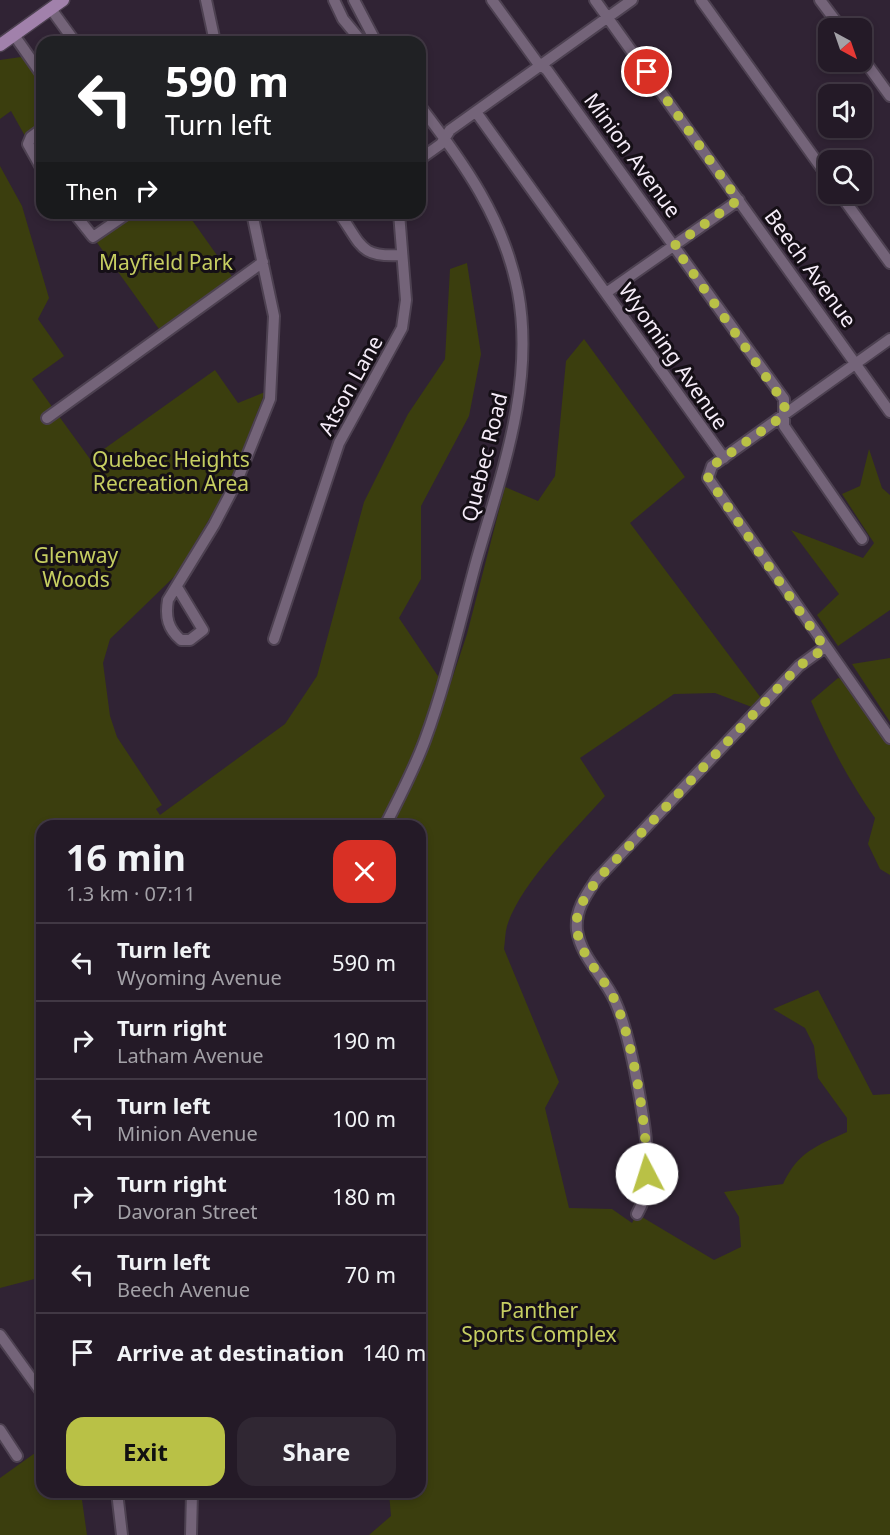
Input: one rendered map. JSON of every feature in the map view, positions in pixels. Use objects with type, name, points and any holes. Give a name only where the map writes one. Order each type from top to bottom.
[{"type":"main road","points":[[0,45],[63,0]]},
{"type":"street","points":[[206,0],[214,36]]},
{"type":"street","points":[[333,0],[343,19],[357,36]]},
{"type":"street","points":[[354,0],[371,36]]},
{"type":"street","name":"Minion Avenue","points":[[492,0],[784,399],[784,426],[862,539]]},
{"type":"street","name":"Beech Avenue","points":[[595,0],[890,412]]},
{"type":"street","points":[[426,154],[450,130],[632,0]]},
{"type":"street","points":[[701,0],[818,163]]},
{"type":"street","points":[[820,0],[834,18]]},
{"type":"street","points":[[51,9],[71,36]]},
{"type":"street","points":[[15,35],[36,66]]},
{"type":"street","points":[[872,71],[890,96]]},
{"type":"street","name":"Wyoming Avenue","points":[[476,112],[724,458],[709,470],[709,483],[890,738]]},
{"type":"street","name":"Quebec Road","points":[[388,820],[416,762],[435,709],[510,442],[524,360],[518,290],[504,242],[483,196],[426,114]]},
{"type":"street","points":[[36,133],[31,137],[28,144],[36,158]]},
{"type":"street","points":[[606,293],[738,200]]},
{"type":"street","points":[[847,204],[890,263]]},
{"type":"street","points":[[79,219],[93,237],[119,219]]},
{"type":"street","points":[[177,587],[203,630],[190,640],[181,640],[176,636],[167,618],[168,600],[237,481],[270,399],[275,326],[253,219]]},
{"type":"street","points":[[343,219],[368,252],[377,256],[402,255]]},
{"type":"street","name":"Atson Lane","points":[[274,639],[339,443],[402,328],[406,300],[399,219]]},
{"type":"street","points":[[47,418],[263,262]]},
{"type":"street","points":[[724,458],[890,339]]},
{"type":"street","points":[[637,1214],[647,1184],[647,1163],[634,1073],[616,1002],[588,960],[580,942],[577,926],[580,906],[597,880],[757,709],[799,666],[825,648]]},
{"type":"street","points":[[0,1335],[3,1347],[36,1386]]},
{"type":"street","points":[[0,1430],[17,1455]]},
{"type":"street","points":[[118,1498],[122,1535]]},
{"type":"street","points":[[191,1535],[192,1498]]},
{"type":"green space","points":[[36,55],[36,126],[25,136],[11,111],[0,119],[0,60]]},
{"type":"green space","points":[[0,166],[22,206],[49,298],[38,319],[64,356],[32,379],[90,459],[215,370],[238,403],[265,392],[237,465],[217,506],[176,575],[110,639],[103,663],[110,716],[117,737],[162,805],[156,809],[160,815],[285,724],[317,676],[364,502],[408,414],[445,359],[450,269],[467,263],[481,354],[469,416],[421,506],[421,579],[399,618],[448,691],[467,634],[505,487],[538,501],[555,476],[566,361],[584,339],[685,477],[630,523],[764,702],[757,709],[715,693],[674,694],[580,758],[605,796],[536,875],[514,910],[507,926],[504,949],[559,1082],[545,1108],[569,1208],[612,1209],[632,1223],[637,1214],[714,1260],[741,1247],[739,1217],[724,1192],[783,1184],[795,1164],[809,1151],[847,1132],[847,1118],[818,1078],[814,1046],[805,1028],[773,1009],[818,990],[873,1095],[890,1094],[890,1535],[369,1535],[391,1516],[389,1498],[426,1498],[426,820],[36,820],[36,1279],[0,1288]]},
{"type":"green space","name":"Mayfield Park","points":[[119,219],[191,219],[236,282],[164,336],[93,237]]},
{"type":"green space","points":[[869,449],[882,488],[890,495],[890,610],[838,646],[817,615],[839,594],[791,530],[863,558],[874,543],[842,494],[860,486]]},
{"type":"green space","points":[[890,658],[890,722],[852,664]]},
{"type":"green space","points":[[838,678],[849,681],[890,738],[890,875],[880,869],[868,844],[875,818],[840,761],[811,701]]},
{"type":"green space","points":[[36,1452],[36,1498],[82,1498],[87,1535],[0,1535],[0,1478]]},
{"type":"route","points":[[647,72],[738,200],[674,246],[784,399],[785,404],[783,416],[712,466],[708,474],[709,483],[825,648],[799,666],[757,709],[597,880],[580,906],[577,932],[580,942],[588,960],[608,987],[622,1018],[640,1107],[647,1174]]},
{"type":"park label","name":"Quebec Heights Recreation Area","points":[[171,471]]},
{"type":"park label","name":"Glenway Woods","points":[[76,567]]},
{"type":"park label","name":"Panther Sports Complex","points":[[539,1322]]}]
